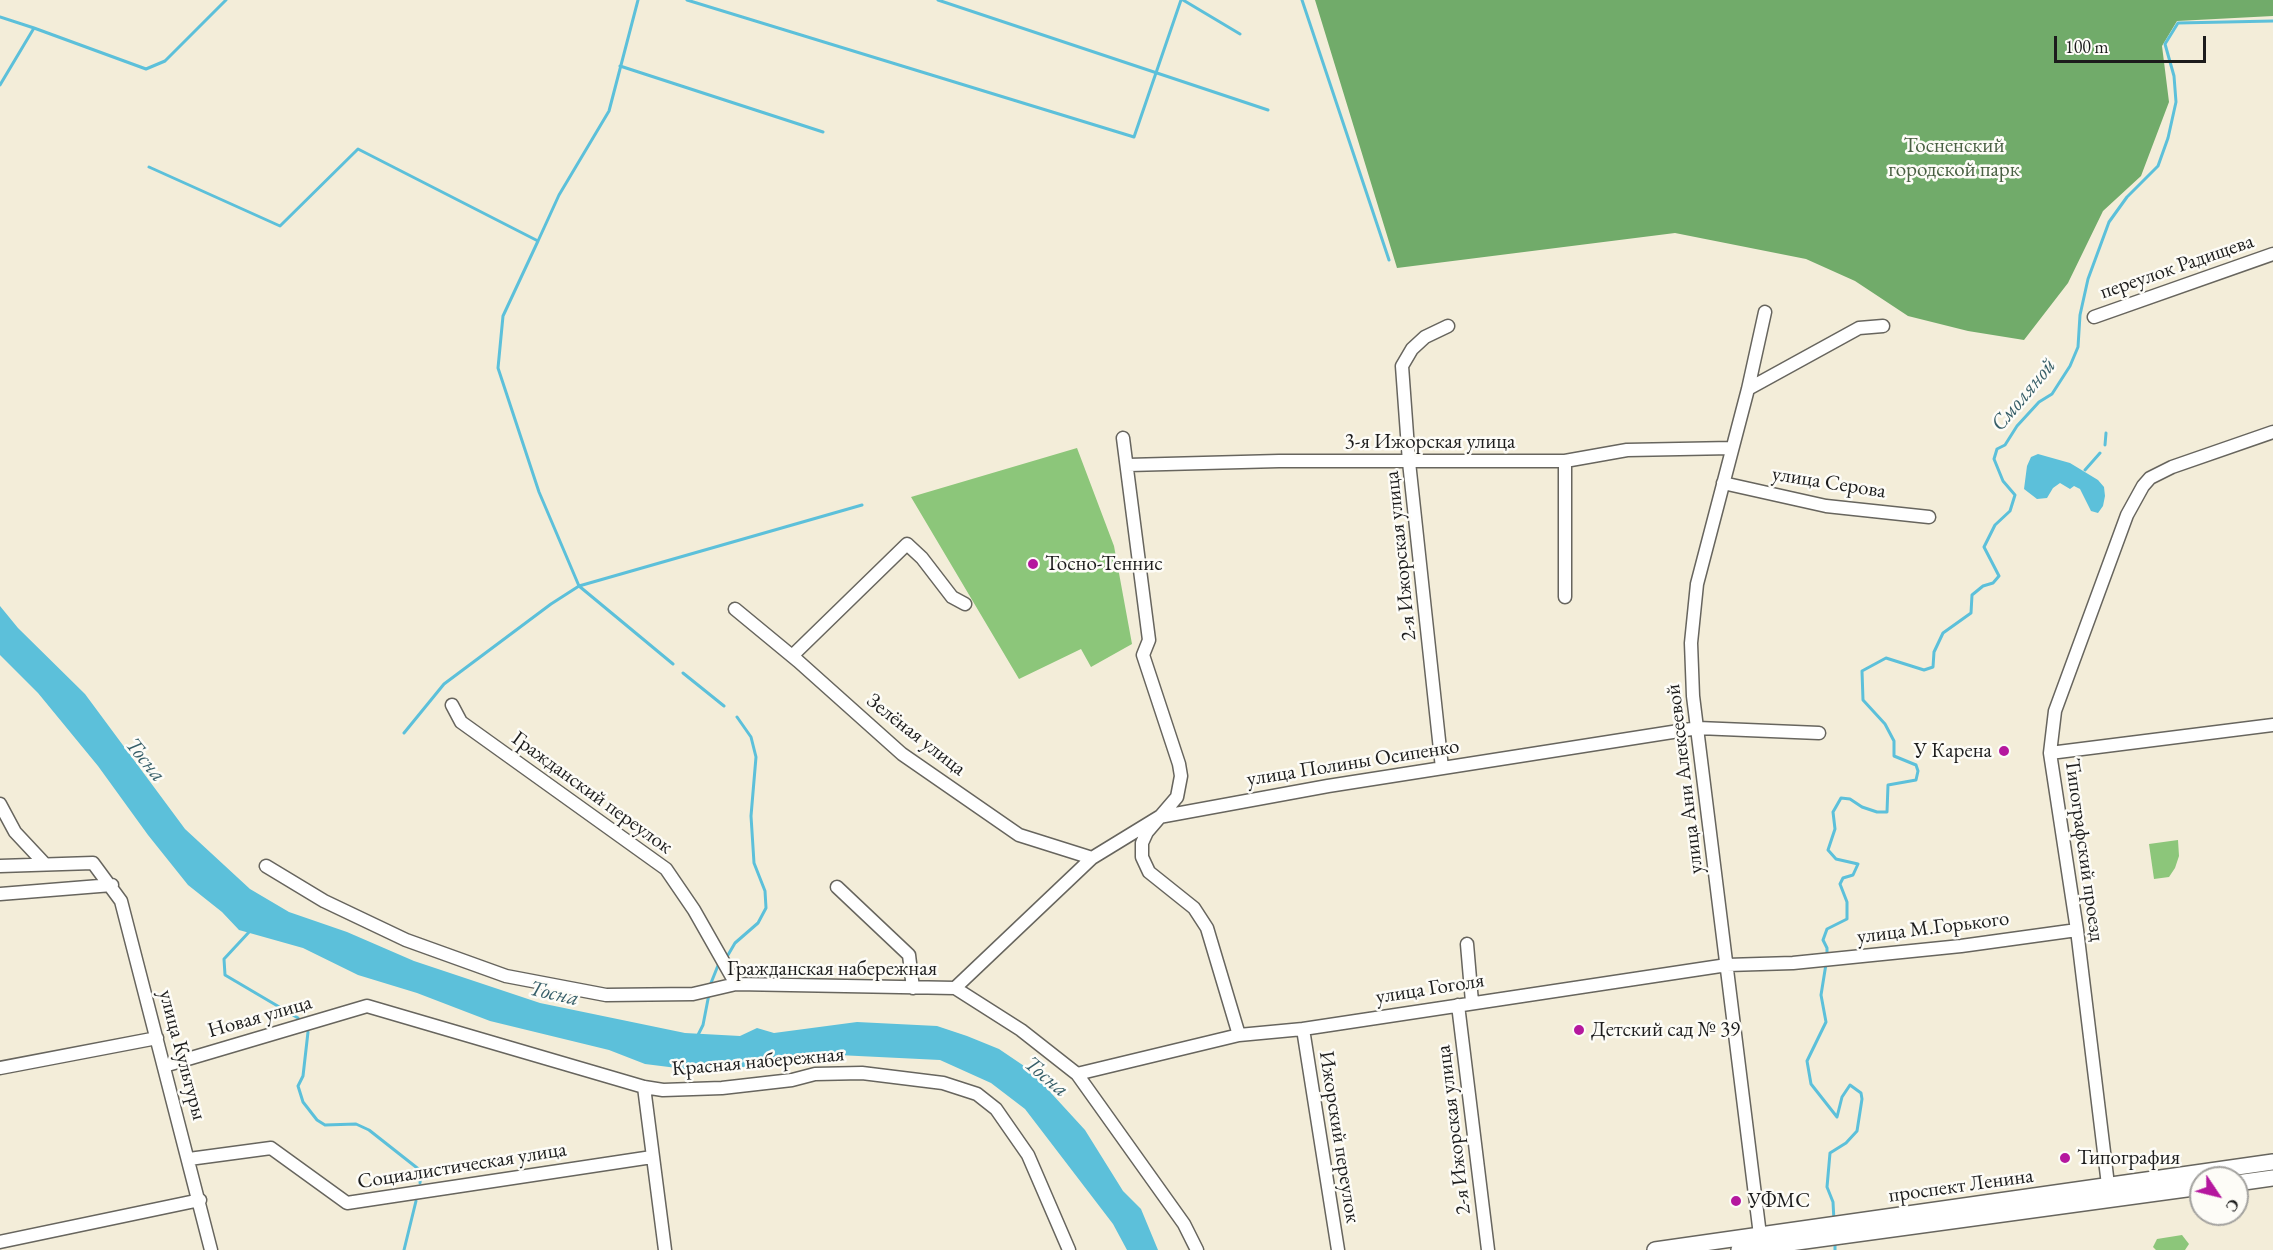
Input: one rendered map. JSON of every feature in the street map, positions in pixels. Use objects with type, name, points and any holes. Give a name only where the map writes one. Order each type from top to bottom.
[{"type":"main road","name":"проспект Ленина","points":[[1655,1250],[1761,1241],[1871,1227],[2109,1193],[2273,1162]]},
{"type":"main road","points":[[2249,1181],[2273,1178]]},
{"type":"main road","name":"проспект Ленина","points":[[2109,1193],[2189,1188]]},
{"type":"main road","name":"проспект Ленина","points":[[1739,1250],[1761,1241]]},
{"type":"street","name":"переулок Радищева","points":[[2094,317],[2273,254]]},
{"type":"street","name":"улица Ани Алексеевой","points":[[1761,1241],[1691,666],[1692,619],[1697,584],[1748,389],[1765,312]]},
{"type":"street","name":"2-я Ижорская улица","points":[[1442,768],[1402,366],[1412,349],[1425,337],[1448,326]]},
{"type":"street","points":[[1748,389],[1859,328],[1883,326]]},
{"type":"street","name":"Типографский проезд","points":[[2109,1193],[2077,930],[2050,753],[2055,711],[2131,505],[2143,486],[2150,478],[2172,467],[2273,432]]},
{"type":"street","points":[[1123,438],[1149,640],[1143,655],[1181,776],[1177,797],[1147,832],[1142,843],[1142,857],[1149,872],[1194,908],[1207,928],[1239,1035]]},
{"type":"street","name":"3-я Ижорская улица","points":[[1128,465],[1279,460],[1565,461],[1627,450],[1732,448]]},
{"type":"street","points":[[1565,461],[1565,597]]},
{"type":"street","name":"улица Серова","points":[[1723,483],[1826,506],[1929,517]]},
{"type":"street","points":[[792,656],[908,544],[922,558],[952,597],[965,604]]},
{"type":"street","name":"Зелёная улица","points":[[735,609],[792,656],[902,754],[1019,835],[1092,858]]},
{"type":"street","name":"Гражданский переулок","points":[[452,705],[461,722],[666,869],[694,910],[736,984]]},
{"type":"street","points":[[2050,753],[2273,725]]},
{"type":"street","name":"улица Полины Осипенко","points":[[955,988],[1092,858],[1159,817],[1442,768],[1698,728],[1819,733]]},
{"type":"street","points":[[0,804],[15,832],[44,863]]},
{"type":"street","points":[[0,866],[44,863],[68,865],[93,862],[108,880]]},
{"type":"street","name":"Гражданская набережная","points":[[266,866],[324,901],[406,940],[507,976],[606,995],[693,994],[736,984],[955,988],[1021,1030],[1077,1074],[1184,1224],[1197,1250]]},
{"type":"street","points":[[0,894],[108,880]]},
{"type":"street","name":"улица Культуры","points":[[108,880],[121,901],[200,1200],[211,1250]]},
{"type":"street","points":[[837,887],[909,955],[913,988]]},
{"type":"street","name":"улица М.Горького","points":[[1793,963],[1961,946],[2077,930]]},
{"type":"street","points":[[1467,944],[1472,1002]]},
{"type":"street","name":"улица Гоголя","points":[[1077,1074],[1239,1035],[1303,1029],[1727,965],[1793,963]]},
{"type":"street","name":"2-я Ижорская улица","points":[[1458,1005],[1488,1250]]},
{"type":"street","name":"Новая улица","points":[[164,1066],[368,1006]]},
{"type":"street","name":"Красная набережная","points":[[368,1006],[644,1087],[663,1090],[722,1088],[792,1080],[815,1074],[862,1072],[943,1083],[976,1094],[996,1109],[1028,1155],[1069,1250]]},
{"type":"street","name":"Ижорский переулок","points":[[1303,1029],[1338,1250]]},
{"type":"street","points":[[0,1068],[157,1038]]},
{"type":"street","points":[[644,1087],[665,1250]]},
{"type":"street","name":"Социалистическая улица","points":[[189,1159],[272,1148],[348,1203],[652,1157]]},
{"type":"street","points":[[0,1242],[200,1200]]},
{"type":"green space","name":"Тосненский городской парк","points":[[1315,0],[2273,0],[2273,16],[2177,21],[2162,46],[2169,102],[2141,176],[2103,211],[2068,283],[2024,340],[1968,331],[1908,316],[1855,281],[1806,259],[1675,233],[1397,268]]},
{"type":"green space","name":"Тосно-Теннис","points":[[1077,448],[1114,546],[1132,644],[1091,667],[1081,649],[1019,679],[911,497]]},
{"type":"green space","points":[[2178,840],[2179,856],[2175,868],[2169,877],[2154,879],[2149,844]]},
{"type":"green space","points":[[2182,1235],[2189,1244],[2185,1250],[2156,1250],[2153,1247],[2157,1239]]},
{"type":"water","points":[[2038,454],[2070,463],[2098,480],[2104,487],[2105,496],[2103,506],[2098,513],[2091,511],[2080,489],[2074,486],[2070,489],[2060,483],[2053,488],[2047,498],[2037,499],[2024,489],[2027,466],[2031,457]]},
{"type":"water","points":[[0,606],[18,628],[85,694],[185,829],[250,889],[289,912],[347,932],[414,961],[540,1003],[685,1033],[740,1036],[757,1028],[774,1033],[857,1022],[937,1026],[967,1036],[999,1049],[1030,1070],[1085,1130],[1123,1191],[1141,1209],[1158,1250],[1127,1250],[1113,1224],[1025,1109],[991,1083],[940,1060],[838,1055],[804,1057],[745,1067],[685,1069],[645,1064],[609,1050],[490,1021],[417,993],[358,975],[303,948],[239,930],[222,912],[188,885],[98,766],[38,693],[0,655]]},
{"type":"waterway","points":[[0,85],[34,28],[146,69],[165,61],[226,0]]},
{"type":"waterway","points":[[149,167],[280,226],[358,149],[538,241],[559,195],[609,111],[638,0]]},
{"type":"waterway","points":[[687,0],[1134,137],[1181,0]]},
{"type":"waterway","points":[[938,0],[1268,110]]},
{"type":"waterway","points":[[1183,0],[1240,34]]},
{"type":"waterway","points":[[1302,0],[1389,260]]},
{"type":"waterway","points":[[0,17],[34,28]]},
{"type":"waterway","name":"Смоляной","points":[[1827,958],[1827,948],[1823,940],[1827,929],[1847,919],[1847,902],[1840,884],[1843,878],[1853,875],[1858,864],[1836,859],[1828,850],[1835,829],[1833,812],[1841,798],[1850,799],[1862,807],[1877,812],[1887,812],[1888,785],[1916,780],[1918,771],[1916,765],[1894,756],[1894,741],[1885,724],[1863,700],[1862,671],[1886,658],[1924,670],[1933,667],[1934,652],[1943,633],[1971,613],[1972,595],[1983,586],[1993,583],[1999,576],[1984,547],[1995,525],[2010,511],[2015,495],[2003,481],[1994,459],[1997,449],[2005,445],[2017,426],[2039,402],[2052,394],[2070,366],[2078,347],[2080,315],[2088,279],[2109,222],[2127,197],[2158,166],[2168,138],[2176,102],[2174,76],[2165,44],[2178,23],[2273,21]]},
{"type":"waterway","points":[[620,66],[823,132]]},
{"type":"waterway","points":[[538,241],[503,316],[498,368],[539,492],[579,586],[673,664]]},
{"type":"waterway","points":[[2105,445],[2106,433]]},
{"type":"waterway","points":[[2085,470],[2100,453]]},
{"type":"waterway","points":[[404,733],[444,684],[551,604],[579,586],[862,505]]},
{"type":"waterway","points":[[683,673],[724,706]]},
{"type":"waterway","points":[[728,955],[735,943],[758,923],[766,908],[765,891],[754,863],[751,816],[756,757],[751,737],[737,717]]},
{"type":"waterway","points":[[250,931],[224,959],[225,975],[298,1018]]},
{"type":"waterway","points":[[711,983],[719,963]]},
{"type":"waterway","name":"Смоляной","points":[[1826,964],[1821,995],[1826,1022],[1807,1061],[1811,1084],[1837,1117],[1842,1097],[1850,1085],[1861,1093],[1862,1099],[1857,1131],[1846,1143],[1830,1153],[1827,1187],[1833,1202],[1834,1221]]},
{"type":"waterway","points":[[698,1035],[703,1025],[709,994]]},
{"type":"waterway","points":[[308,1032],[303,1076],[298,1086],[303,1102],[317,1120],[325,1125],[356,1124],[369,1130],[421,1171],[420,1183]]},
{"type":"waterway","points":[[404,1250],[416,1201]]},
{"type":"waterway","name":"Смоляной","points":[[1835,1242],[1835,1250]]},
{"type":"place","name":"Тосно-Теннис","points":[[1033,564]]},
{"type":"place","name":"У Карена","points":[[2004,751]]},
{"type":"place","name":"Детский сад № 39","points":[[1579,1030]]},
{"type":"place","name":"Типография","points":[[2065,1158]]},
{"type":"place","name":"УФМС","points":[[1736,1201]]},
{"type":"water label","name":"Тосна","points":[[145,760]]},
{"type":"water label","name":"Тосна","points":[[554,994]]},
{"type":"water label","name":"Тосна","points":[[1046,1077]]}]
